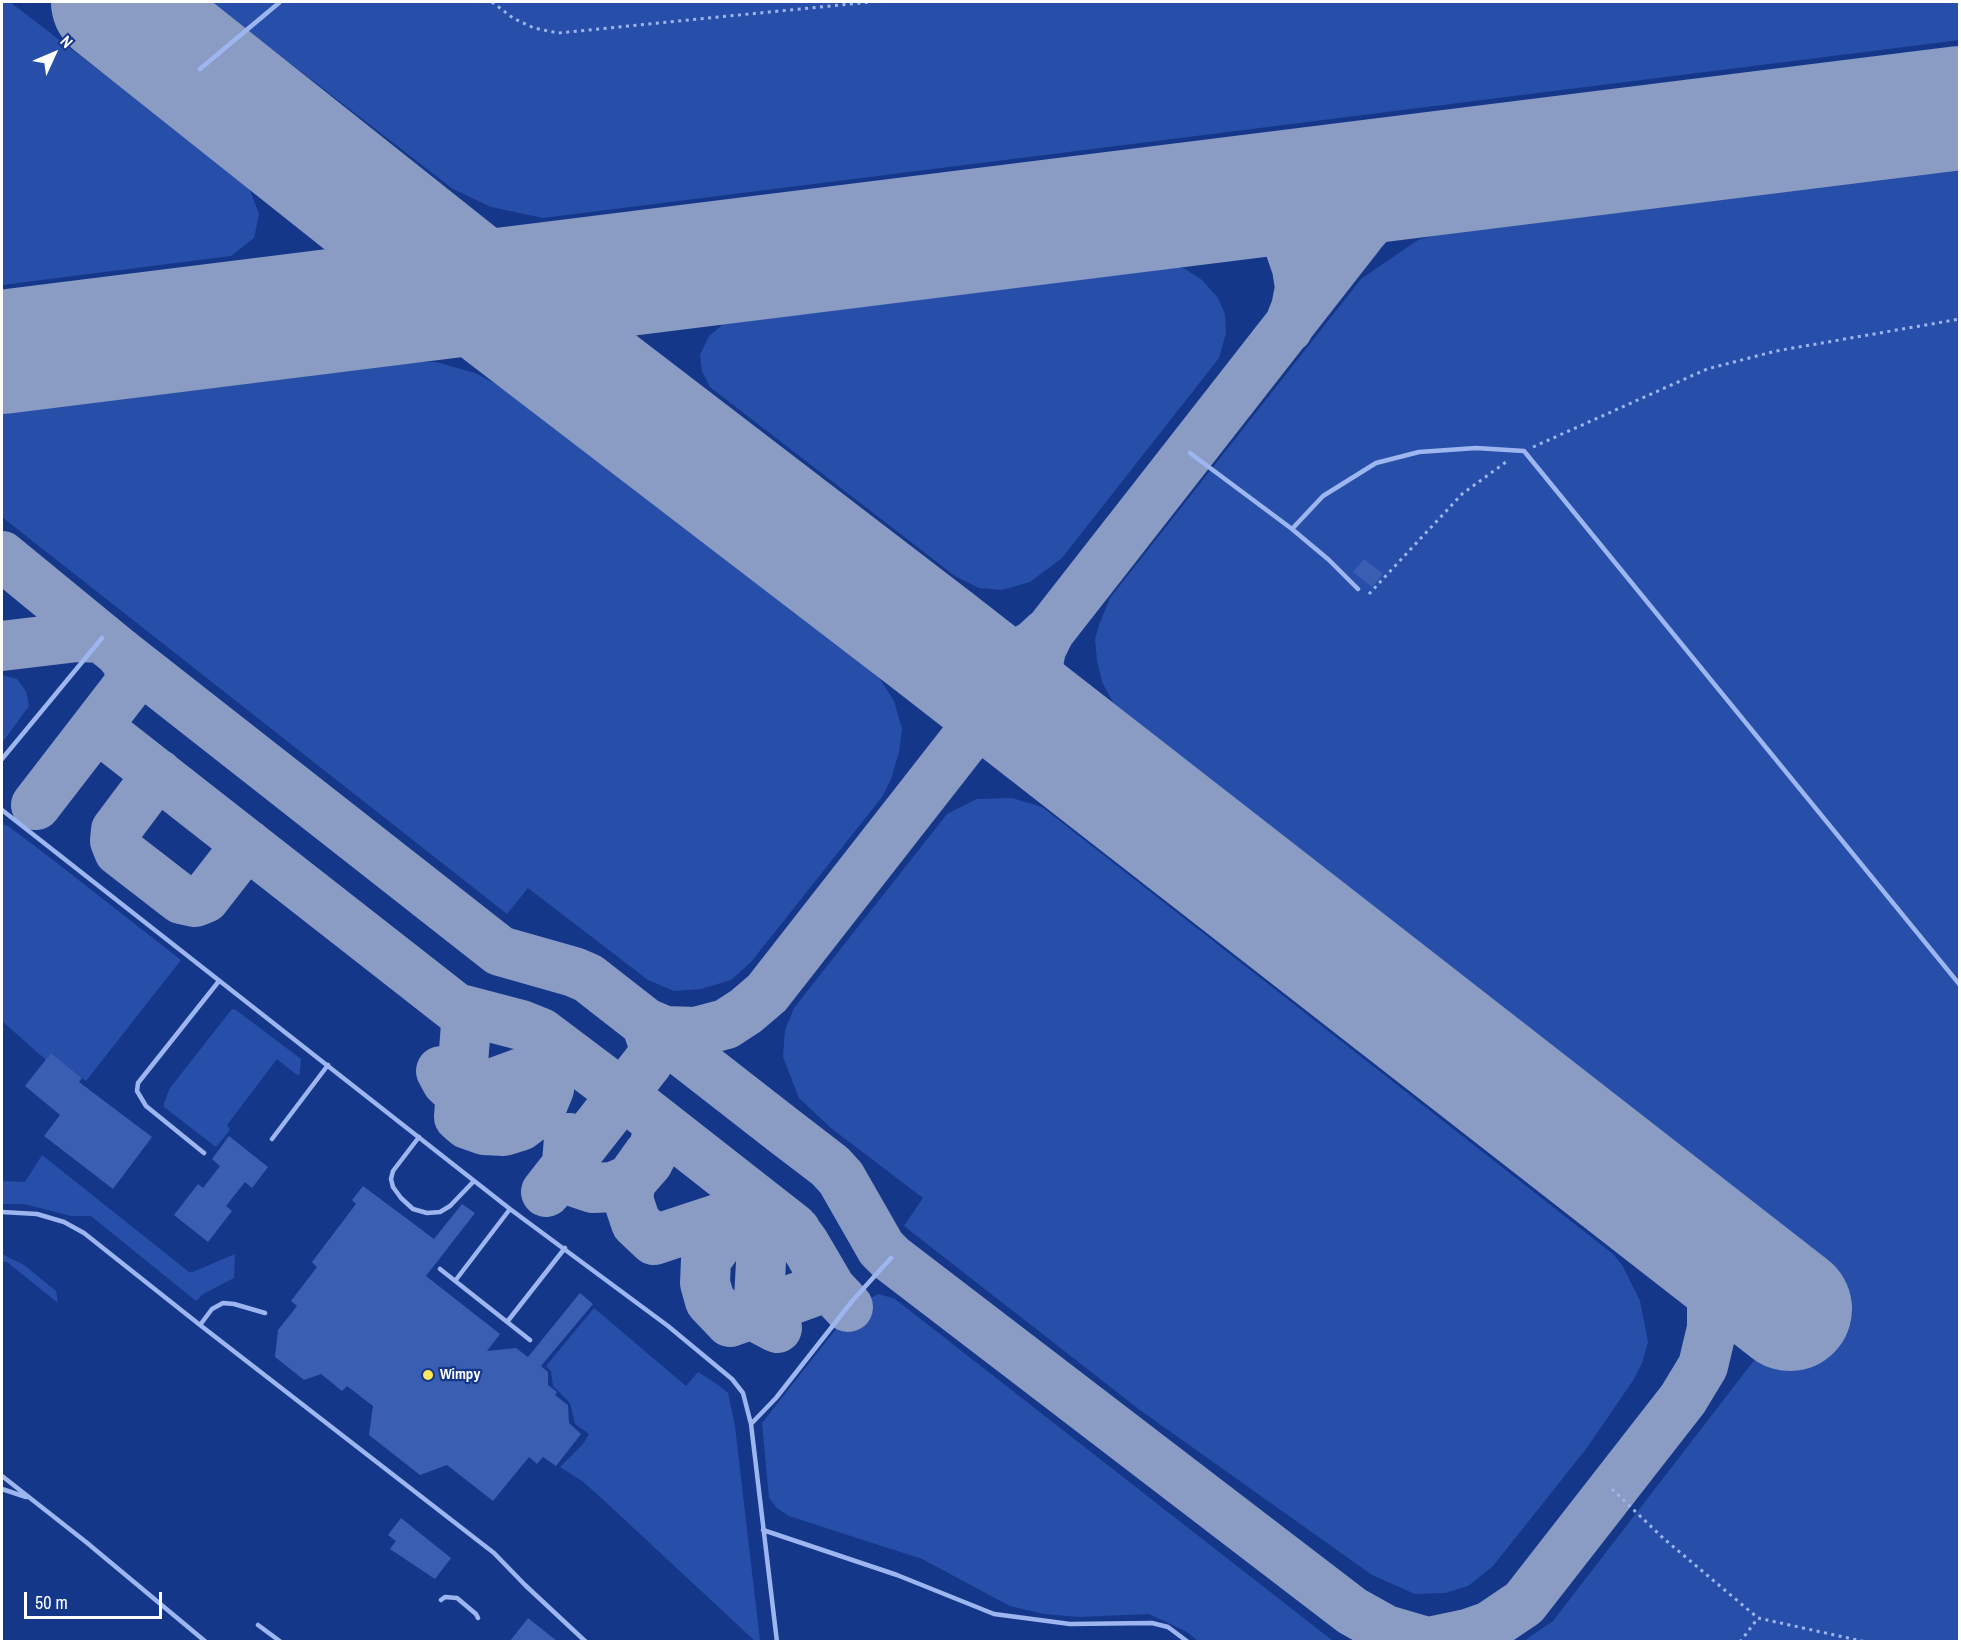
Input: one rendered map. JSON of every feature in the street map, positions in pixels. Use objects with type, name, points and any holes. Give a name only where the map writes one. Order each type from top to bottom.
[{"type":"lane","points":[[200,69],[280,2]]},
{"type":"lane","points":[[1292,529],[1323,496],[1376,463],[1419,452],[1476,448],[1524,451],[1959,985]]},
{"type":"lane","points":[[1190,453],[1292,529],[1329,560],[1358,589]]},
{"type":"lane","points":[[2,759],[102,638]]},
{"type":"lane","points":[[2,810],[510,1209],[668,1326],[732,1379],[743,1393],[751,1424],[777,1641]]},
{"type":"lane","points":[[204,1153],[146,1106],[137,1091],[138,1083],[219,981]]},
{"type":"lane","points":[[272,1139],[328,1065]]},
{"type":"lane","points":[[419,1137],[393,1171],[391,1179],[397,1192],[413,1209],[428,1214],[440,1212],[450,1206],[474,1181]]},
{"type":"lane","points":[[455,1281],[510,1209]]},
{"type":"lane","points":[[2,1212],[37,1214],[64,1222],[84,1233],[494,1553],[525,1586],[586,1641]]},
{"type":"lane","points":[[507,1322],[565,1248]]},
{"type":"lane","points":[[751,1424],[776,1398],[853,1299],[891,1258]]},
{"type":"lane","points":[[440,1269],[530,1340]]},
{"type":"lane","points":[[200,1325],[212,1309],[223,1303],[265,1313]]},
{"type":"lane","points":[[2,1476],[87,1542],[204,1641]]},
{"type":"lane","points":[[2,1489],[29,1497]]},
{"type":"lane","points":[[762,1530],[897,1575],[994,1614],[1070,1624],[1152,1623],[1168,1627],[1188,1641]]},
{"type":"lane","points":[[441,1600],[446,1597],[457,1598],[478,1618]]},
{"type":"lane","points":[[258,1625],[281,1641]]},
{"type":"path","points":[[492,2],[513,18],[534,28],[558,33],[870,2]]},
{"type":"path","points":[[1358,589],[1368,595],[1462,494],[1492,471],[1524,451],[1707,369],[1776,351],[1959,319]]},
{"type":"path","points":[[1612,1489],[1663,1538],[1758,1618],[1866,1641]]},
{"type":"path","points":[[1740,1641],[1758,1618]]},
{"type":"shaded area","points":[[2,2],[10,2],[248,185],[259,214],[254,238],[231,256],[2,285]]},
{"type":"shaded area","points":[[211,2],[1959,2],[1960,40],[543,218],[491,207],[453,189]]},
{"type":"shaded area","points":[[1959,166],[1959,1641],[1524,1641],[1553,1621],[1830,1262],[1114,704],[1102,682],[1097,660],[1095,639],[1099,625],[1110,598],[1361,279],[1418,240],[1463,227]]},
{"type":"shaded area","points":[[1166,263],[1185,269],[1202,280],[1218,298],[1225,314],[1226,333],[1219,358],[1062,558],[1030,582],[1002,590],[979,588],[955,576],[710,387],[702,371],[700,355],[709,336],[726,322]]},
{"type":"shaded area","points":[[399,362],[436,362],[475,373],[498,385],[878,676],[894,701],[902,729],[899,752],[891,779],[882,797],[751,962],[731,980],[701,989],[674,991],[648,980],[528,888],[507,914],[2,517],[2,412]]},
{"type":"shaded area","points":[[2,675],[17,679],[26,691],[29,706],[2,743]]},
{"type":"shaded area","points":[[1012,798],[1042,807],[1613,1254],[1622,1265],[1640,1301],[1648,1342],[1642,1363],[1634,1379],[1586,1449],[1493,1566],[1468,1586],[1445,1593],[1415,1594],[1372,1575],[1140,1410],[904,1226],[923,1198],[831,1128],[799,1098],[783,1057],[785,1030],[794,1008],[947,814],[977,799]]},
{"type":"shaded area","points":[[2,824],[44,853],[181,960],[86,1081],[51,1053],[46,1060],[2,1021]]},
{"type":"shaded area","points":[[232,1009],[301,1059],[300,1074],[297,1075],[277,1059],[227,1125],[230,1130],[216,1147],[164,1107],[164,1103],[170,1088]]},
{"type":"shaded area","points":[[42,1155],[189,1272],[235,1254],[234,1278],[203,1294],[196,1301],[91,1216],[71,1216],[24,1204],[2,1204],[2,1181],[25,1182]]},
{"type":"shaded area","points":[[2,1254],[24,1265],[56,1291],[58,1303],[7,1262],[2,1262]]},
{"type":"shaded area","points":[[879,1294],[895,1299],[1333,1641],[1198,1641],[1187,1632],[1149,1614],[1079,1617],[1044,1614],[1010,1606],[922,1559],[789,1516],[777,1508],[769,1498],[762,1423],[855,1305]]},
{"type":"shaded area","points":[[594,1308],[686,1386],[698,1372],[728,1393],[735,1426],[760,1641],[755,1641],[597,1494],[560,1467],[583,1444],[589,1434],[575,1424],[570,1403],[553,1386],[551,1371],[546,1366]]},
{"type":"building","points":[[1364,559],[1383,574],[1372,587],[1353,572]]},
{"type":"building","points":[[51,1053],[82,1078],[79,1082],[152,1137],[113,1189],[44,1136],[60,1115],[25,1086]]},
{"type":"building","points":[[229,1136],[268,1167],[252,1188],[245,1182],[226,1206],[232,1211],[208,1242],[174,1215],[198,1184],[203,1188],[220,1166],[212,1159]]},
{"type":"building","points":[[363,1186],[434,1239],[462,1204],[475,1213],[426,1276],[500,1334],[487,1351],[516,1348],[528,1357],[580,1293],[593,1304],[541,1366],[548,1372],[548,1385],[557,1392],[555,1395],[568,1405],[569,1423],[581,1434],[556,1466],[543,1457],[537,1464],[529,1457],[493,1501],[447,1465],[420,1475],[369,1435],[373,1406],[347,1386],[342,1391],[321,1374],[304,1380],[275,1357],[278,1330],[297,1306],[291,1301],[317,1267],[312,1262],[356,1204],[352,1200]]},
{"type":"building","points":[[401,1518],[451,1558],[435,1579],[390,1549],[396,1541],[388,1535]]},
{"type":"building","points":[[528,1618],[557,1641],[510,1641]]},
{"type":"taxiway","points":[[546,1192],[648,1062],[652,1055],[653,1043],[646,1023],[665,1031],[696,1032],[726,1024],[767,993],[1380,211],[1401,193],[1430,178],[1474,169]]},
{"type":"taxiway","points":[[1181,205],[1227,203],[1255,211],[1274,225],[1289,245],[1297,268],[1300,288],[1296,308],[1288,328]]},
{"type":"taxiway","points":[[2,556],[119,652],[500,951],[588,978],[830,1166],[841,1178],[881,1248],[891,1258],[1352,1611],[1386,1630],[1427,1642]]},
{"type":"taxiway","points":[[1049,633],[1041,649],[1038,665],[1040,699],[1046,715],[1063,742]]},
{"type":"taxiway","points":[[933,641],[954,651],[978,658],[1000,658],[1019,653],[1034,645],[1046,634]]},
{"type":"taxiway","points":[[2,646],[77,637],[102,638]]},
{"type":"taxiway","points":[[36,805],[127,687],[130,678],[129,669],[127,662],[119,652]]},
{"type":"taxiway","points":[[97,727],[456,1008],[521,1025],[541,1033],[622,1094],[793,1228],[831,1289],[848,1307]]},
{"type":"taxiway","points":[[158,774],[116,830],[115,841],[119,851],[181,899],[195,902],[205,898],[247,844]]},
{"type":"taxiway","points":[[467,1011],[459,1117],[467,1124],[484,1130],[504,1131],[520,1126],[542,1106],[549,1089],[551,1071],[539,1032]]},
{"type":"taxiway","points":[[441,1071],[447,1082],[461,1095],[570,1055]]},
{"type":"taxiway","points":[[569,1138],[566,1175],[578,1183],[593,1188],[613,1187],[634,1178],[648,1162],[654,1150],[657,1133],[655,1120]]},
{"type":"taxiway","points":[[648,1155],[631,1179],[628,1199],[636,1223],[654,1240],[748,1209]]},
{"type":"taxiway","points":[[764,1206],[758,1318],[777,1328]]},
{"type":"taxiway","points":[[796,1231],[752,1224],[731,1231],[721,1239],[706,1260],[705,1283],[710,1301],[730,1322],[829,1286]]},
{"type":"taxiway","points":[[1429,1642],[1467,1634],[1490,1626],[1524,1603],[1683,1399],[1703,1366],[1712,1328],[1712,1286],[1704,1242]]},
{"type":"runway","points":[[113,2],[479,293],[933,641],[1790,1309]]},
{"type":"runway","points":[[2,352],[1960,108]]},
{"type":"place","name":"Wimpy","points":[[428,1375]]}]
